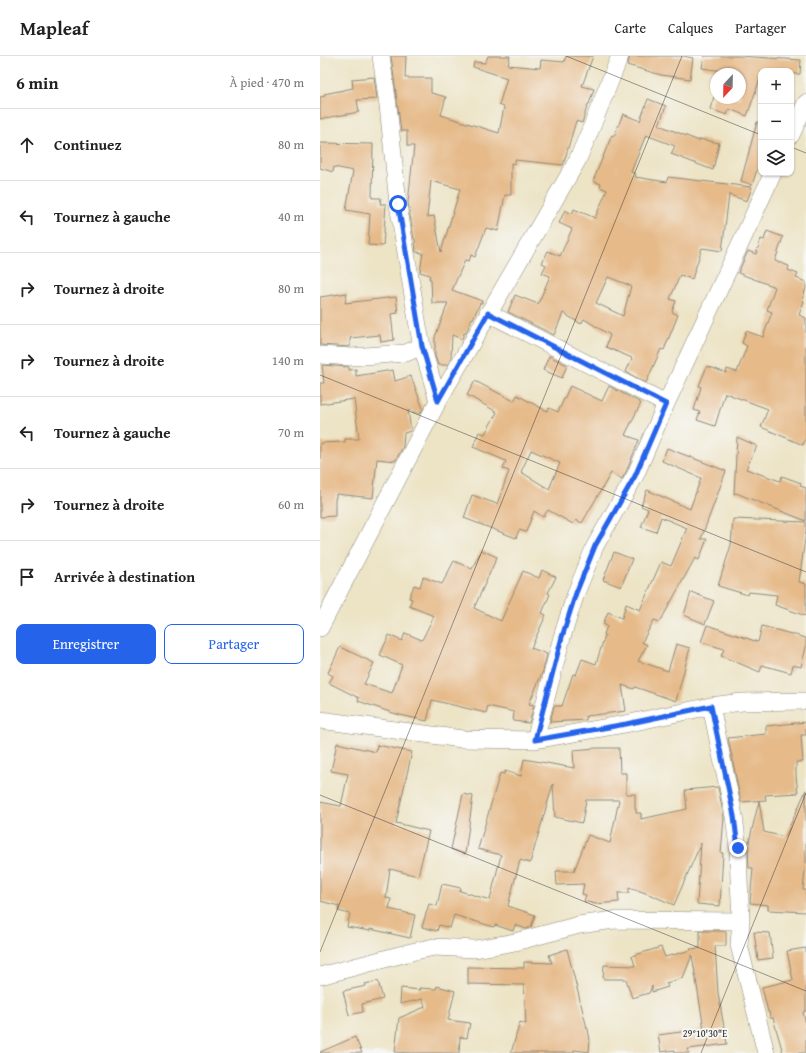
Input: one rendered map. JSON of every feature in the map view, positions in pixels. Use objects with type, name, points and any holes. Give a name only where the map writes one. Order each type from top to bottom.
[{"type":"street","points":[[381,56],[388,105],[398,204],[422,346],[438,401]]},
{"type":"street","points":[[320,628],[438,401],[577,161],[620,56]]},
{"type":"street","points":[[794,129],[806,103]]},
{"type":"street","points":[[535,740],[562,637],[576,593],[595,546],[635,476],[666,404],[772,176]]},
{"type":"street","points":[[488,313],[666,404]]},
{"type":"street","points":[[320,355],[351,357],[406,353],[422,346]]},
{"type":"street","points":[[320,720],[462,739],[535,740],[626,724],[711,706],[742,702],[806,701]]},
{"type":"street","points":[[711,706],[734,816],[738,848],[741,921],[739,945],[766,1053]]},
{"type":"street","points":[[320,976],[434,947],[474,949],[515,942],[579,925],[614,920],[741,921]]},
{"type":"building","points":[[391,56],[406,56],[405,78],[431,78],[431,93],[446,97],[441,115],[499,133],[504,107],[499,105],[507,78],[473,67],[474,62],[485,63],[488,56],[510,56],[508,65],[540,68],[541,60],[564,62],[566,56],[593,56],[582,86],[594,89],[582,123],[576,121],[563,165],[515,160],[515,164],[511,163],[511,195],[505,195],[498,231],[486,228],[475,257],[471,255],[469,261],[465,260],[452,290],[482,301],[482,303],[480,303],[462,339],[452,335],[451,358],[447,365],[438,365],[435,356],[435,337],[448,303],[432,303],[431,279],[429,279],[430,275],[420,272],[423,253],[416,252],[408,203],[414,146],[407,146],[407,131],[401,131]],"holes":[[[431,181],[460,189],[441,252],[434,216],[427,217]]]},
{"type":"building","points":[[630,56],[683,56],[693,58],[690,79],[661,75],[627,65]]},
{"type":"building","points":[[704,56],[739,56],[801,60],[800,74],[794,74],[794,68],[758,68],[758,85],[747,116],[729,109],[727,115],[710,109],[712,104],[746,104],[746,68],[702,68]]},
{"type":"building","points":[[374,77],[377,99],[357,100],[359,112],[320,119],[320,97],[325,96],[324,94],[353,88],[352,79]]},
{"type":"building","points":[[648,99],[666,106],[659,125],[699,141],[700,139],[719,143],[713,170],[671,154],[675,146],[646,135],[631,172],[636,174],[635,177],[667,182],[668,177],[752,187],[747,201],[729,195],[722,251],[702,248],[692,279],[680,275],[670,299],[676,301],[672,312],[678,315],[664,350],[661,349],[646,383],[626,372],[632,358],[606,347],[610,335],[584,319],[581,324],[563,313],[554,335],[508,312],[515,295],[538,304],[550,276],[542,273],[546,265],[542,263],[548,251],[560,256],[572,229],[559,223],[565,210],[572,214],[574,209],[595,218],[607,190],[600,187],[601,184],[593,181],[612,135],[614,136],[623,114],[640,121]],"holes":[[[608,277],[631,286],[623,316],[596,303]]]},
{"type":"building","points":[[758,122],[758,167],[752,185],[741,181]]},
{"type":"building","points":[[320,143],[373,144],[372,198],[381,198],[380,204],[386,204],[383,246],[368,245],[370,214],[346,210],[353,171],[334,167],[333,172],[320,168]]},
{"type":"building","points":[[767,231],[783,237],[775,261],[789,266],[788,270],[798,274],[796,278],[806,282],[806,288],[802,300],[804,301],[799,315],[806,318],[806,438],[803,445],[761,427],[768,409],[725,393],[715,426],[697,420],[700,412],[694,410],[701,387],[699,386],[707,366],[726,373],[727,369],[737,372],[747,346],[742,343],[746,331],[763,337],[772,312],[767,310],[775,287],[738,273],[748,251],[756,254],[761,239],[764,240]]},
{"type":"building","points":[[347,293],[345,303],[396,297],[398,313],[391,314],[394,340],[381,342],[380,335],[350,338],[350,347],[320,345],[320,297]]},
{"type":"building","points":[[549,356],[567,365],[562,378],[543,370]]},
{"type":"building","points":[[322,365],[349,367],[349,370],[356,369],[356,376],[393,370],[395,381],[411,376],[423,409],[420,414],[408,410],[411,431],[404,433],[403,447],[395,461],[377,459],[373,498],[336,494],[335,516],[320,517],[320,443],[345,442],[345,439],[359,439],[354,399],[320,404],[320,383],[324,383]]},
{"type":"building","points":[[475,381],[514,401],[517,395],[547,411],[549,408],[558,412],[570,386],[602,401],[609,386],[641,403],[625,435],[639,440],[622,479],[611,473],[582,523],[576,520],[573,524],[548,510],[543,517],[534,511],[526,532],[519,530],[516,538],[464,518],[472,495],[497,504],[509,471],[503,469],[506,461],[473,447],[479,432],[485,434],[497,412],[467,395]],"holes":[[[531,450],[560,463],[549,489],[521,472]]]},
{"type":"building","points":[[737,437],[757,446],[746,469],[780,481],[782,476],[801,483],[800,486],[806,488],[806,521],[736,493],[734,494]]},
{"type":"building","points":[[667,448],[726,471],[701,539],[707,539],[699,560],[695,558],[660,622],[654,620],[642,642],[647,645],[638,661],[668,671],[676,644],[690,648],[676,701],[635,687],[634,689],[622,685],[626,711],[586,716],[586,720],[550,722],[554,706],[562,706],[573,674],[576,675],[582,659],[596,664],[605,635],[607,626],[603,624],[608,612],[622,618],[626,604],[640,610],[661,562],[671,566],[687,528],[661,517],[656,532],[641,527],[648,509],[641,506],[647,490],[690,509],[701,478],[662,461]]},
{"type":"building","points":[[733,519],[806,522],[799,582],[806,584],[806,616],[775,605],[777,595],[749,592],[748,595],[718,586],[731,545]]},
{"type":"building","points":[[481,550],[497,557],[474,608],[501,621],[523,571],[539,578],[542,570],[556,577],[548,593],[550,594],[542,613],[546,615],[531,648],[547,654],[543,671],[529,704],[534,705],[529,723],[513,721],[514,712],[488,706],[486,713],[432,700],[427,721],[396,714],[358,701],[359,698],[329,683],[333,676],[328,673],[340,647],[374,663],[364,684],[392,693],[402,665],[380,655],[389,635],[402,641],[405,633],[422,640],[434,616],[409,606],[412,599],[409,598],[414,585],[420,587],[423,577],[442,584],[454,561],[472,569]]},
{"type":"building","points":[[614,552],[632,559],[621,587],[603,580]]},
{"type":"building","points":[[691,592],[714,601],[705,624],[684,615]]},
{"type":"building","points":[[707,625],[758,642],[762,626],[806,638],[806,647],[801,667],[793,665],[791,673],[762,665],[760,672],[721,656],[724,649],[701,642]]},
{"type":"building","points":[[806,722],[806,735],[801,735],[803,762],[796,762],[798,793],[765,795],[766,800],[741,802],[728,738],[766,734],[766,726]]},
{"type":"building","points":[[337,743],[376,752],[377,745],[412,752],[396,823],[429,831],[418,876],[390,869],[386,898],[391,899],[389,909],[415,915],[410,938],[370,929],[370,931],[347,927],[350,914],[338,911],[339,906],[320,901],[320,802],[341,806],[348,774],[331,771]]},
{"type":"building","points":[[619,748],[620,773],[626,773],[626,794],[635,794],[635,809],[636,813],[641,813],[641,819],[687,809],[685,790],[718,787],[724,818],[721,853],[723,853],[720,906],[697,904],[701,843],[674,905],[629,887],[629,893],[618,893],[619,902],[595,904],[584,901],[586,895],[582,894],[584,884],[557,885],[556,871],[574,871],[588,835],[610,843],[619,800],[586,800],[582,823],[555,817],[553,784],[530,863],[520,860],[508,906],[535,915],[531,927],[526,929],[515,925],[513,931],[454,915],[450,928],[439,925],[437,931],[422,927],[429,904],[437,906],[442,884],[461,888],[460,891],[490,900],[501,855],[478,849],[500,773],[504,774],[505,771],[521,776],[524,759],[574,768],[573,750]]},
{"type":"building","points":[[806,790],[806,861],[803,890],[806,890],[806,912],[768,910],[768,905],[750,903],[753,868],[749,868],[748,846],[759,801],[764,832],[785,837]]},
{"type":"building","points":[[463,794],[473,796],[465,854],[451,849]]},
{"type":"building","points":[[700,931],[726,931],[726,946],[715,946],[718,993],[727,1044],[688,1049],[689,1053],[675,1053],[675,1050],[661,1052],[658,1035],[704,1029],[692,955],[683,978],[666,983],[668,987],[652,992],[652,986],[649,993],[632,998],[626,979],[603,979],[604,965],[635,966],[632,956],[661,947],[665,957],[691,950],[690,949],[700,948]]},
{"type":"building","points":[[754,932],[770,933],[773,958],[758,960]]},
{"type":"building","points":[[806,948],[806,1011],[803,1012],[806,1024],[806,1053],[783,1053],[773,1018],[770,1018],[768,1012],[762,987],[793,980],[787,951]]},
{"type":"building","points":[[567,949],[586,1028],[588,1029],[590,1040],[589,1052],[574,1050],[574,1053],[511,1053],[520,1022],[526,1024],[524,985],[468,984],[468,967],[524,968],[524,962],[552,963],[549,955]]},
{"type":"building","points":[[378,981],[383,999],[362,1004],[363,1012],[349,1015],[343,991],[366,986],[365,984]]},
{"type":"building","points":[[437,986],[455,991],[448,1020],[470,1023],[467,1038],[460,1037],[459,1053],[395,1052],[399,1018],[425,1007],[423,999],[400,1004],[401,988],[420,990],[419,988],[436,989]]},
{"type":"building","points":[[355,1037],[362,1053],[320,1053],[320,1052]]},
{"type":"route","points":[[398,204],[422,346],[438,401],[488,313],[666,404],[635,476],[595,546],[576,593],[562,637],[535,740],[626,724],[711,706],[734,816],[738,848]]}]
